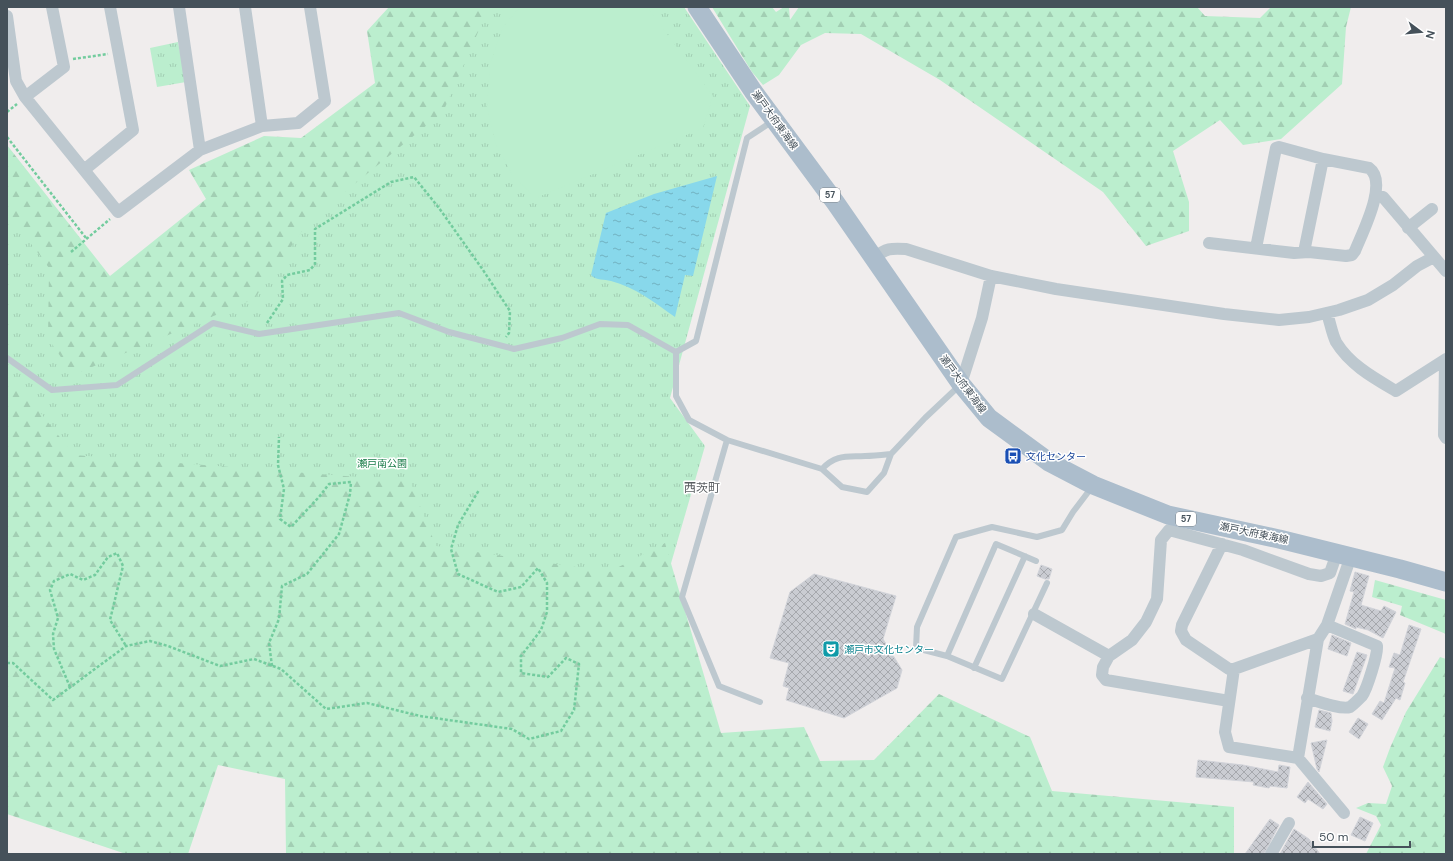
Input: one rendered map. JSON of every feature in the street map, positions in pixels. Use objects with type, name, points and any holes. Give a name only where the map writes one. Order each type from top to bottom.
[{"type":"main road","name":"瀬戸大府東海線","points":[[697,7],[774,120],[835,202],[961,384],[989,418],[1049,462],[1093,485],[1168,515],[1344,554],[1446,582]]},
{"type":"street","points":[[25,97],[64,67],[52,7]]},
{"type":"street","points":[[84,170],[133,130],[110,7]]},
{"type":"street","points":[[179,7],[200,150]]},
{"type":"street","points":[[245,7],[262,126]]},
{"type":"street","points":[[7,16],[16,81],[25,97],[118,212],[200,150],[262,126],[298,123],[325,101],[310,7]]},
{"type":"street","points":[[1209,243],[1294,253],[1304,252],[1346,256],[1352,255],[1355,252],[1376,195],[1376,179],[1373,171],[1369,168],[1323,159],[1278,147],[1276,148],[1256,248]]},
{"type":"street","points":[[1304,252],[1323,159]]},
{"type":"street","points":[[1376,195],[1383,197],[1446,271]]},
{"type":"street","points":[[1408,228],[1432,209]]},
{"type":"street","points":[[874,258],[883,250],[906,249],[991,276],[1056,289],[1224,314],[1279,320],[1309,317],[1327,313],[1368,300],[1434,257]]},
{"type":"street","points":[[961,384],[982,318],[991,276]]},
{"type":"street","points":[[1327,313],[1336,341],[1354,364],[1396,391],[1445,359]]},
{"type":"street","points":[[1445,359],[1444,435],[1446,438]]},
{"type":"street","points":[[1229,701],[1106,680],[1102,675],[1103,666],[1109,656],[1132,640],[1146,622],[1156,599],[1161,540],[1169,530],[1243,550],[1309,574],[1321,576],[1330,573],[1344,554]]},
{"type":"street","points":[[1222,544],[1181,631],[1186,640],[1229,669],[1234,669],[1318,639]]},
{"type":"street","points":[[1298,758],[1318,639],[1327,625],[1344,554]]},
{"type":"street","points":[[1034,614],[1109,656]]},
{"type":"street","points":[[1308,698],[1343,708],[1351,706],[1362,696],[1377,650],[1377,646],[1327,625]]},
{"type":"street","points":[[1234,669],[1225,732],[1229,747],[1298,758],[1344,812]]},
{"type":"street","points":[[1271,854],[1289,823]]},
{"type":"lane","points":[[676,352],[696,341],[748,138],[774,120]]},
{"type":"lane","points":[[7,358],[52,390],[117,385],[213,323],[259,334],[399,313],[449,332],[514,349],[562,338],[600,324],[628,325],[676,352]]},
{"type":"lane","points":[[676,352],[676,396],[689,420],[727,440],[822,469],[842,488],[867,492],[884,473],[891,454],[925,418],[961,384]]},
{"type":"lane","points":[[727,440],[682,597],[719,686],[760,702]]},
{"type":"lane","points":[[822,469],[829,462],[843,456],[891,454]]},
{"type":"lane","points":[[1047,583],[1034,614],[1002,679],[947,656],[916,648],[917,627],[956,537],[992,527],[1037,537],[1062,530],[1093,485]]},
{"type":"lane","points":[[947,656],[996,544],[1036,561]]},
{"type":"lane","points":[[974,668],[1025,556]]},
{"type":"path","points":[[62,60],[118,52]]},
{"type":"path","points":[[7,137],[86,238]]},
{"type":"path","points":[[259,334],[283,299],[282,281],[287,275],[310,270],[315,264],[315,229],[390,182],[414,177],[439,208],[510,311],[509,333],[499,345]]},
{"type":"path","points":[[71,252],[118,212]]},
{"type":"path","points":[[272,666],[269,643],[279,619],[282,586],[307,574],[339,534],[350,494],[351,482],[329,484],[291,527],[280,519],[284,489],[278,465],[279,437]]},
{"type":"path","points":[[7,663],[13,663],[53,700],[126,646],[150,641],[168,646],[220,666],[254,659],[281,669],[326,709],[367,703],[420,716],[512,729],[529,739],[560,731],[574,710],[579,664],[566,658],[548,677],[521,674],[521,656],[541,630],[548,612],[547,583],[538,568],[521,587],[498,592],[458,574],[451,549],[458,525],[479,490]]},
{"type":"path","points":[[70,687],[54,649],[53,634],[58,618],[50,590],[54,581],[70,574],[83,580],[95,575],[108,557],[117,553],[123,566],[110,620],[126,646]]},
{"type":"green space","points":[[389,7],[489,7],[443,112],[309,221],[254,299],[73,375],[48,338],[49,268],[7,211],[7,145],[110,276],[206,199],[189,170],[264,136],[301,138],[375,83],[367,31]]},
{"type":"green space","name":"瀬戸南公園","points":[[476,7],[684,7],[750,106],[670,398],[705,446],[661,598],[7,732],[7,173],[106,294]]},
{"type":"green space","points":[[520,7],[647,7],[713,96],[703,128],[536,198],[513,176],[496,145],[487,107],[490,64],[503,27]]},
{"type":"green space","points":[[712,7],[772,7],[776,12],[784,7],[789,7],[790,20],[799,7],[1197,7],[1205,16],[1260,18],[1271,7],[1351,7],[1346,27],[1342,84],[1281,139],[1243,145],[1220,120],[1173,151],[1189,202],[1189,231],[1146,246],[1103,192],[940,80],[861,34],[825,33],[801,45],[779,75],[763,85],[752,72]]},
{"type":"green space","points":[[178,42],[186,82],[157,87],[150,48]]},
{"type":"green space","points":[[7,375],[23,391],[74,455],[410,481],[436,546],[609,572],[665,543],[721,733],[804,727],[820,761],[874,760],[939,694],[1030,737],[1052,791],[1234,807],[1234,854],[286,854],[285,779],[218,765],[188,854],[126,854],[7,814]]},
{"type":"green space","points":[[1375,580],[1446,600],[1446,634],[1400,615],[1402,606],[1372,597]]},
{"type":"green space","points":[[1440,657],[1446,659],[1446,854],[1366,854],[1381,825],[1376,816],[1356,808],[1368,803],[1386,804],[1392,786],[1383,767],[1406,712]]},
{"type":"water","points":[[717,176],[693,276],[685,275],[675,317],[628,287],[611,281],[598,279],[591,275],[606,213],[654,194]]},
{"type":"building","points":[[1041,565],[1052,569],[1049,579],[1037,576]]},
{"type":"building","points":[[1355,572],[1369,576],[1361,605],[1381,611],[1384,606],[1396,612],[1383,638],[1368,630],[1356,627],[1356,629],[1345,624],[1354,592],[1350,591]]},
{"type":"building","name":"瀬戸市文化センター","points":[[814,574],[896,596],[883,639],[902,670],[897,688],[844,718],[786,700],[789,688],[783,686],[789,663],[770,658],[790,592]]},
{"type":"building","points":[[1409,625],[1421,629],[1403,682],[1405,683],[1400,700],[1396,698],[1382,720],[1372,714],[1380,701],[1384,703],[1395,668],[1389,667],[1394,653],[1400,655]]},
{"type":"building","points":[[1332,635],[1351,643],[1347,656],[1328,649]]},
{"type":"building","points":[[1357,652],[1367,655],[1353,694],[1343,691]]},
{"type":"building","points":[[1319,710],[1331,713],[1332,721],[1330,731],[1315,727]]},
{"type":"building","points":[[1358,718],[1368,724],[1359,739],[1349,732]]},
{"type":"building","points":[[1327,740],[1319,772],[1311,743]]},
{"type":"building","points":[[1198,760],[1243,765],[1278,772],[1279,765],[1290,767],[1287,788],[1270,786],[1269,788],[1253,785],[1254,782],[1196,777]]},
{"type":"building","points":[[1308,782],[1327,804],[1323,809],[1308,799],[1305,803],[1297,797]]},
{"type":"building","points":[[1360,817],[1373,823],[1365,841],[1351,835]]},
{"type":"building","points":[[1270,819],[1279,825],[1264,854],[1245,854]]},
{"type":"building","points":[[1294,829],[1309,839],[1320,854],[1280,854]]},
{"type":"place","name":"文化センター","points":[[1013,456]]},
{"type":"place","name":"瀬戸市文化センター","points":[[831,649]]},
{"type":"district","name":"西茨町","points":[[702,488]]}]
